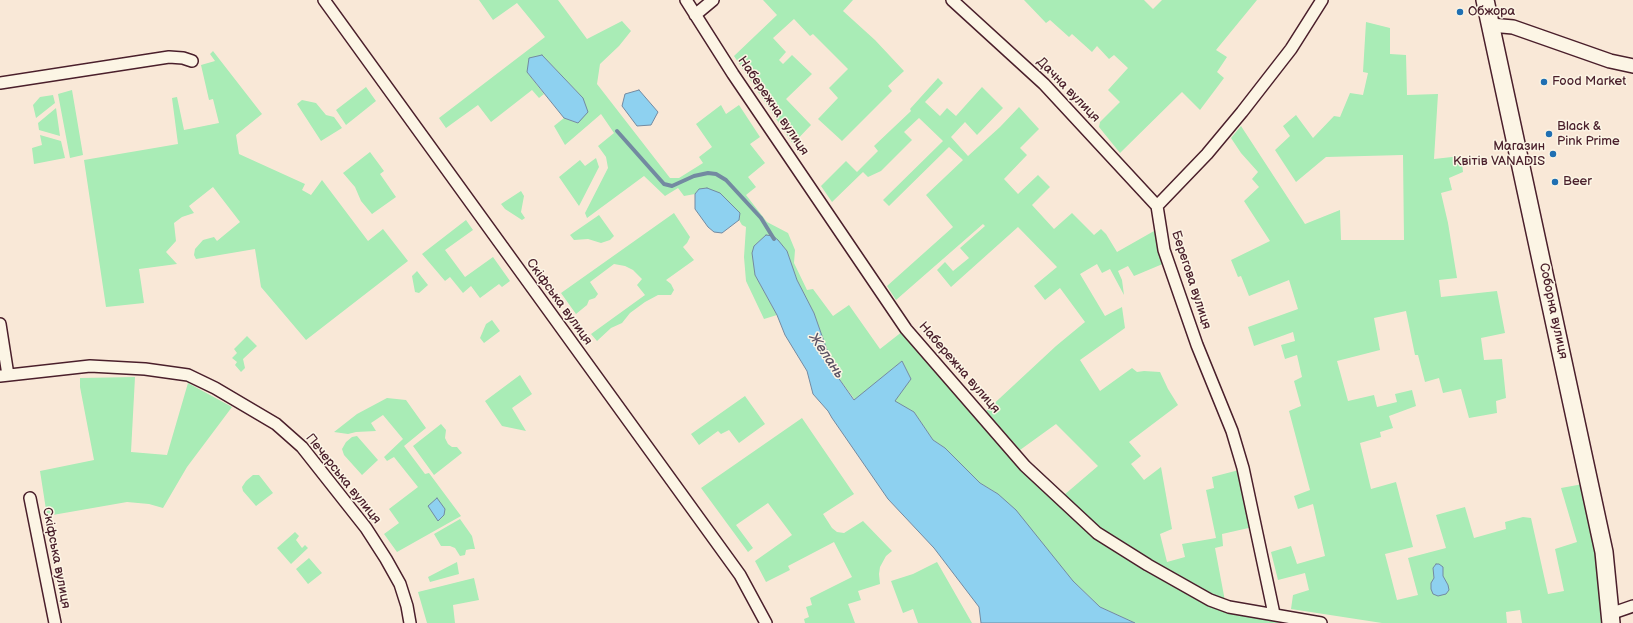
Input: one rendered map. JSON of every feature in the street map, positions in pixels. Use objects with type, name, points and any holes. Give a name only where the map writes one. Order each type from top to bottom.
[{"type":"main road","name":"Соборна вулиця","points":[[1485,0],[1492,25],[1604,552],[1610,619]]},
{"type":"street","name":"Скіфська вулиця","points":[[324,0],[740,575],[766,623]]},
{"type":"street","name":"Набережна вулиця","points":[[686,0],[734,74],[906,329],[1025,466],[1098,533],[1148,565],[1210,600],[1230,607],[1274,614],[1306,622],[1321,623]]},
{"type":"street","points":[[695,15],[713,0]]},
{"type":"street","name":"Дачна вулиця","points":[[952,0],[1044,84],[1157,206]]},
{"type":"street","points":[[1157,206],[1207,154],[1242,112],[1291,49],[1322,0]]},
{"type":"street","points":[[1492,25],[1513,27],[1610,61],[1633,66]]},
{"type":"street","points":[[0,83],[168,58],[183,58],[192,61]]},
{"type":"street","name":"Берегова вулиця","points":[[1157,206],[1164,250],[1197,345],[1232,431],[1244,468],[1274,614]]},
{"type":"street","points":[[0,324],[4,376]]},
{"type":"street","name":"Печерська вулиця","points":[[4,376],[90,366],[145,369],[188,375],[215,388],[276,424],[302,447],[370,534],[400,584],[407,606],[410,623]]},
{"type":"street","name":"Скіфська вулиця","points":[[30,498],[55,623]]},
{"type":"street","points":[[1610,619],[1633,606]]},
{"type":"green space","points":[[479,0],[558,0],[587,39],[622,21],[631,31],[619,46],[600,64],[597,84],[670,178],[679,178],[703,163],[699,157],[712,147],[696,124],[721,105],[726,114],[739,105],[760,137],[750,144],[765,163],[748,177],[756,187],[746,195],[767,222],[788,233],[795,250],[794,263],[807,290],[813,289],[833,316],[849,305],[880,349],[903,331],[1095,536],[1207,604],[1292,623],[1135,623],[1100,607],[1073,581],[998,494],[980,483],[945,448],[933,440],[914,412],[894,401],[911,379],[902,361],[855,400],[835,373],[814,313],[797,280],[787,251],[773,236],[766,236],[754,246],[755,275],[777,315],[764,319],[746,281],[744,257],[746,227],[742,225],[739,220],[740,213],[699,189],[695,194],[684,196],[678,188],[665,196],[644,176],[587,218],[585,213],[608,168],[606,157],[598,146],[614,133],[601,114],[565,145],[554,126],[564,118],[578,123],[583,98],[542,55],[527,72],[544,94],[539,98],[532,90],[491,122],[478,105],[446,128],[439,118],[545,37],[517,3],[493,20]]},
{"type":"green space","points":[[763,0],[853,0],[843,11],[875,40],[904,71],[888,86],[892,91],[842,141],[818,119],[838,98],[829,88],[848,69],[813,34],[810,36],[794,19],[773,38],[786,52],[779,60],[783,64],[792,55],[812,74],[786,99],[811,125],[793,144],[734,56],[777,15]]},
{"type":"green space","points":[[1024,0],[1144,0],[1153,9],[1162,0],[1257,0],[1216,50],[1227,57],[1217,72],[1224,78],[1200,110],[1182,92],[1120,153],[1099,127],[1100,122],[1120,102],[1108,90],[1128,68],[1114,55],[1109,59],[1097,46],[1092,52],[1072,34],[1069,37],[1050,20],[1046,23]]},
{"type":"green space","points":[[1366,22],[1390,28],[1390,54],[1406,55],[1407,95],[1438,94],[1434,159],[1461,156],[1463,172],[1449,178],[1452,190],[1441,193],[1448,223],[1457,278],[1439,280],[1441,297],[1497,291],[1505,333],[1481,338],[1484,360],[1502,359],[1506,398],[1496,401],[1497,413],[1469,418],[1461,389],[1443,393],[1439,378],[1425,382],[1418,355],[1415,355],[1406,311],[1374,318],[1380,350],[1337,361],[1348,401],[1374,395],[1377,407],[1397,402],[1395,394],[1412,390],[1416,406],[1389,416],[1393,428],[1380,432],[1381,437],[1360,443],[1371,489],[1396,482],[1413,547],[1385,554],[1397,600],[1418,595],[1408,558],[1446,548],[1436,515],[1465,507],[1474,538],[1506,529],[1505,522],[1523,517],[1531,518],[1548,594],[1564,591],[1555,549],[1577,542],[1561,488],[1583,484],[1595,552],[1602,623],[1522,623],[1520,610],[1506,612],[1507,623],[1382,623],[1291,609],[1293,595],[1309,590],[1305,573],[1278,580],[1271,552],[1291,546],[1297,564],[1325,556],[1313,504],[1298,509],[1294,496],[1310,490],[1289,411],[1301,406],[1294,381],[1302,377],[1297,355],[1285,359],[1281,345],[1295,341],[1293,332],[1254,346],[1248,327],[1298,309],[1289,280],[1249,296],[1241,276],[1238,277],[1231,260],[1270,241],[1244,201],[1259,187],[1252,179],[1258,172],[1241,153],[1231,138],[1241,126],[1305,224],[1340,210],[1341,240],[1404,240],[1403,155],[1326,157],[1296,182],[1275,150],[1290,136],[1283,126],[1296,115],[1313,138],[1334,116],[1340,117],[1350,93],[1363,95],[1368,73],[1363,72]]},
{"type":"green space","points":[[213,51],[262,114],[236,135],[239,154],[305,184],[302,190],[311,195],[322,180],[368,241],[383,229],[408,261],[306,340],[261,287],[255,249],[196,259],[194,255],[195,249],[203,240],[214,237],[217,241],[240,222],[213,187],[189,206],[194,213],[182,217],[174,223],[176,241],[166,252],[177,264],[139,269],[144,303],[106,307],[84,160],[178,144],[172,98],[177,97],[184,130],[219,123],[213,99],[209,100],[201,65],[215,61],[210,54]]},
{"type":"green space","points":[[938,78],[943,83],[925,102],[940,116],[947,108],[956,116],[982,87],[1003,108],[977,135],[965,122],[951,137],[968,156],[1000,127],[1019,107],[1039,129],[1020,148],[1027,155],[1004,179],[1018,194],[1038,175],[1050,187],[1032,205],[1054,229],[1072,213],[1094,235],[1101,229],[1106,234],[1117,252],[1154,231],[1157,234],[1165,263],[1134,276],[1128,266],[1118,271],[1122,280],[1124,295],[1110,269],[1102,273],[1097,264],[1080,274],[1105,316],[1122,307],[1125,328],[1080,360],[1100,391],[1132,368],[1137,372],[1160,372],[1178,405],[1129,442],[1141,456],[1131,464],[1144,480],[1161,467],[1172,529],[1160,534],[1167,562],[1185,557],[1182,544],[1216,538],[1206,490],[1214,488],[1212,477],[1239,470],[1253,527],[1222,534],[1223,546],[1215,548],[1225,601],[1216,600],[1101,529],[1064,495],[1098,466],[1056,424],[1020,450],[986,411],[1056,346],[1085,322],[1060,288],[1045,300],[1034,286],[1057,267],[1018,227],[951,287],[937,270],[945,262],[953,271],[969,258],[960,248],[985,226],[983,224],[896,300],[887,286],[953,227],[926,195],[963,160],[949,147],[889,206],[883,200],[943,141],[919,118],[904,132],[912,140],[881,171],[868,177],[863,172],[832,202],[821,186],[846,161],[857,172],[878,151],[874,146],[911,111],[910,109]]},
{"type":"green space","points":[[366,87],[376,101],[346,125],[336,110]]},
{"type":"green space","points":[[72,90],[83,155],[70,158],[58,94]]},
{"type":"green space","points":[[53,95],[55,103],[36,118],[33,105],[40,97]]},
{"type":"green space","points":[[302,100],[316,103],[326,115],[334,117],[342,128],[321,141],[297,104]]},
{"type":"green space","points":[[56,108],[60,136],[39,130],[38,123]]},
{"type":"green space","points":[[40,135],[61,141],[65,158],[34,164],[32,148],[42,145]]},
{"type":"green space","points":[[370,152],[384,171],[380,174],[396,197],[372,214],[361,201],[355,187],[343,173]]},
{"type":"green space","points":[[596,158],[599,167],[579,206],[559,177],[580,160],[585,166]]},
{"type":"green space","points":[[521,191],[524,196],[521,212],[525,218],[522,220],[505,209],[501,204]]},
{"type":"green space","points":[[674,213],[690,237],[683,247],[694,260],[666,280],[671,284],[674,290],[671,295],[658,295],[645,302],[630,313],[622,323],[611,328],[597,341],[591,334],[645,295],[637,285],[642,279],[633,270],[625,266],[614,264],[590,282],[598,294],[595,298],[589,300],[587,305],[576,314],[561,293]]},
{"type":"green space","points":[[599,215],[614,236],[610,240],[601,243],[588,239],[574,240],[570,235]]},
{"type":"green space","points":[[466,220],[473,230],[445,250],[465,277],[493,257],[510,281],[502,287],[499,284],[480,298],[471,286],[463,293],[450,277],[445,281],[422,254]]},
{"type":"green space","points":[[417,271],[428,285],[419,293],[415,292],[412,276]]},
{"type":"green space","points":[[492,320],[500,331],[484,343],[480,338],[486,324]]},
{"type":"green space","points":[[247,336],[257,346],[243,359],[245,368],[241,372],[235,365],[237,362],[232,358],[237,353],[234,349]]},
{"type":"green space","points":[[520,375],[532,394],[512,408],[526,431],[502,426],[485,401]]},
{"type":"green space","points":[[135,377],[131,452],[167,455],[188,383],[232,407],[187,467],[163,508],[149,504],[127,502],[47,516],[40,471],[94,460],[80,387],[80,378]]},
{"type":"green space","points":[[745,396],[765,424],[739,443],[729,430],[721,434],[718,431],[699,445],[691,434]]},
{"type":"green space","points":[[387,398],[406,400],[426,428],[404,446],[425,474],[429,473],[461,516],[397,552],[384,534],[399,523],[389,509],[418,487],[394,457],[387,461],[384,457],[403,439],[383,415],[371,423],[376,431],[348,434],[334,432],[357,414]]},
{"type":"green space","points":[[802,418],[854,494],[823,514],[832,528],[837,532],[844,533],[863,521],[892,551],[886,556],[880,567],[880,584],[858,591],[861,600],[848,604],[855,623],[805,623],[804,619],[809,617],[806,607],[812,605],[810,598],[852,577],[834,542],[788,566],[790,570],[766,582],[755,561],[792,535],[768,503],[736,525],[753,548],[748,552],[701,488]]},
{"type":"green space","points":[[441,424],[446,430],[445,438],[448,444],[452,447],[457,447],[462,453],[434,475],[413,446]]},
{"type":"green space","points":[[357,436],[378,460],[362,475],[344,455],[342,449],[346,442],[352,437]]},
{"type":"green space","points":[[253,475],[259,475],[273,493],[256,506],[243,491],[242,487]]},
{"type":"green space","points":[[460,519],[472,536],[475,549],[466,550],[465,555],[460,556],[455,548],[450,546],[441,546],[434,534]]},
{"type":"green space","points":[[295,532],[299,536],[296,540],[302,548],[305,545],[308,548],[291,564],[277,548]]},
{"type":"green space","points":[[309,558],[322,573],[308,584],[296,569]]},
{"type":"green space","points":[[457,562],[459,574],[430,582],[428,577]]},
{"type":"green space","points":[[937,562],[972,623],[918,623],[913,609],[903,613],[891,581],[913,574]]},
{"type":"green space","points":[[474,578],[479,600],[453,605],[455,623],[427,623],[418,592]]},
{"type":"water","points":[[542,55],[583,98],[588,112],[578,123],[564,118],[527,72],[529,58]]},
{"type":"water","points":[[639,90],[658,112],[651,125],[637,126],[622,106],[625,94]]},
{"type":"water","points":[[707,188],[720,193],[740,213],[739,220],[722,233],[714,232],[708,227],[695,209],[695,194],[699,189]]},
{"type":"water","points":[[766,235],[773,236],[787,251],[797,280],[814,313],[835,373],[854,400],[902,361],[911,379],[895,401],[914,412],[933,440],[945,448],[980,483],[998,494],[1016,510],[1073,581],[1100,607],[1135,623],[981,623],[979,607],[934,548],[888,499],[828,411],[813,394],[807,371],[785,335],[777,315],[755,275],[752,253],[754,246]]},
{"type":"water","points":[[437,498],[445,509],[444,515],[438,521],[428,506]]},
{"type":"water","points":[[1436,564],[1443,567],[1443,576],[1449,590],[1446,594],[1438,596],[1433,594],[1431,589],[1431,583],[1434,578],[1433,568]]},
{"type":"waterway","name":"Желань","points":[[617,131],[664,184],[672,186],[694,176],[708,173],[716,174],[726,180],[761,218],[774,239]]},
{"type":"place","name":"Обжора","points":[[1460,12]]},
{"type":"place","name":"Food Market","points":[[1544,82]]},
{"type":"place","name":"Black & Pink Prime","points":[[1549,134]]},
{"type":"place","name":"Магазин Квітів VANADIS","points":[[1553,154]]},
{"type":"place","name":"Beer","points":[[1555,182]]}]
